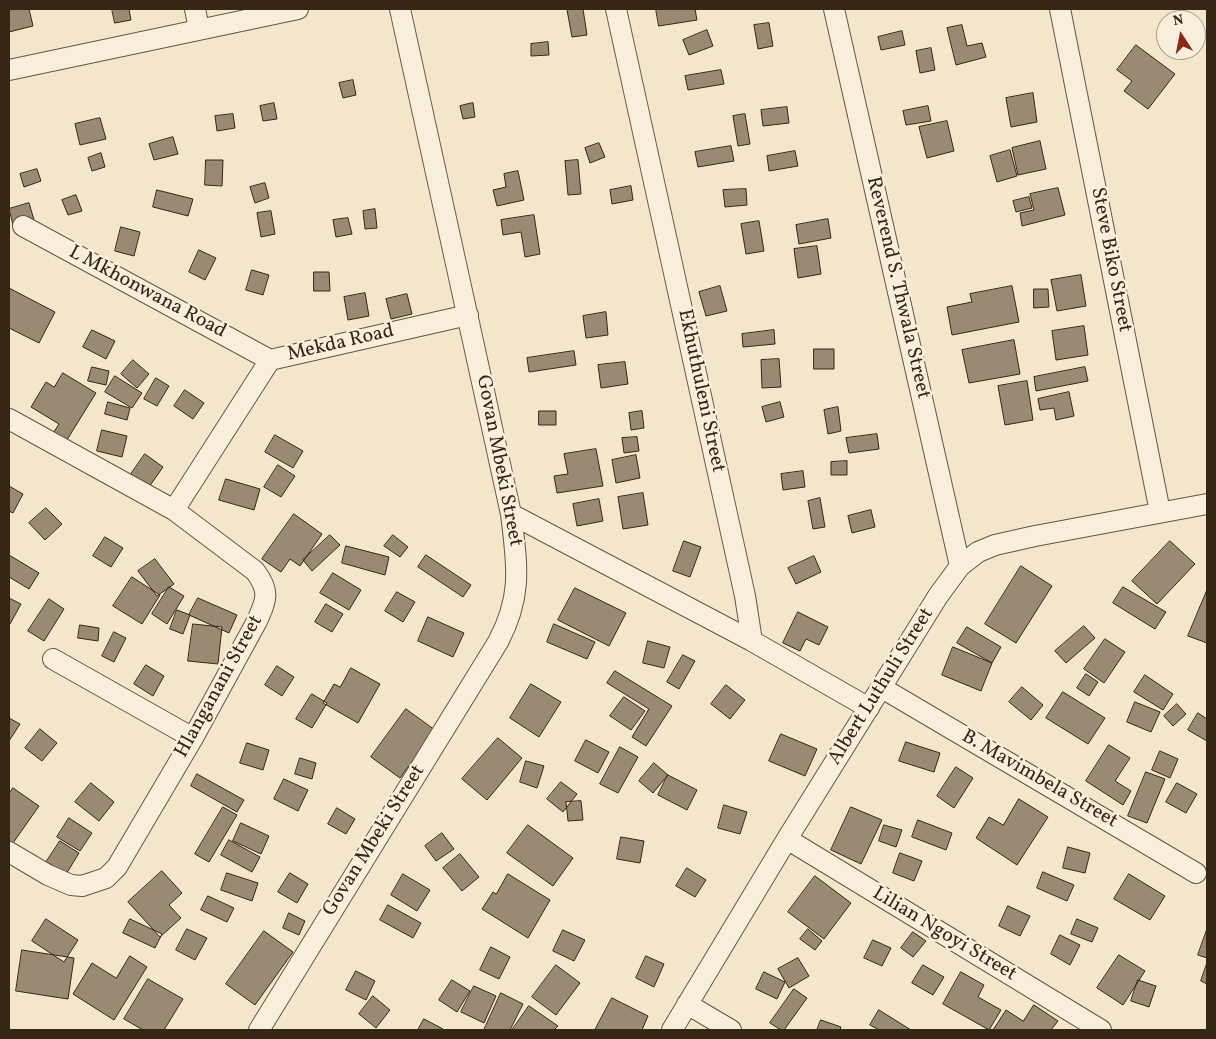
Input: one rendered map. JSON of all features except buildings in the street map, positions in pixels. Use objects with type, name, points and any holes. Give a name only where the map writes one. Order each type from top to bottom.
[{"type":"street","points":[[196,9],[199,29]]},
{"type":"street","points":[[9,70],[298,9]]},
{"type":"street","name":"Govan Mbeki Street","points":[[259,1030],[505,628],[511,614],[516,582],[516,555],[511,514],[400,9]]},
{"type":"street","name":"Ekhuthuleni Street","points":[[616,9],[743,586],[752,642]]},
{"type":"street","name":"Reverend S. Thwala Street","points":[[834,9],[960,566]]},
{"type":"street","name":"Steve Biko Street","points":[[1060,9],[1160,512]]},
{"type":"street","name":"L Mkhonwana Road","points":[[23,226],[270,360]]},
{"type":"street","name":"Mekda Road","points":[[174,510],[270,360],[468,315]]},
{"type":"street","name":"Hlanganani Street","points":[[9,419],[174,510],[255,571],[264,583],[266,593],[265,605],[257,621],[193,738],[117,867],[106,878],[82,886],[71,885],[48,875],[9,852]]},
{"type":"street","name":"Albert Luthuli Street","points":[[672,1030],[787,839],[938,596],[960,566],[978,552],[996,545],[1207,504]]},
{"type":"street","points":[[511,514],[752,642],[869,708]]},
{"type":"street","points":[[53,659],[193,738]]},
{"type":"street","name":"B. Mavimbela Street","points":[[882,688],[1196,873]]},
{"type":"street","name":"Lilian Ngoyi Street","points":[[787,839],[1101,1030]]},
{"type":"street","points":[[687,1004],[731,1030]]}]
